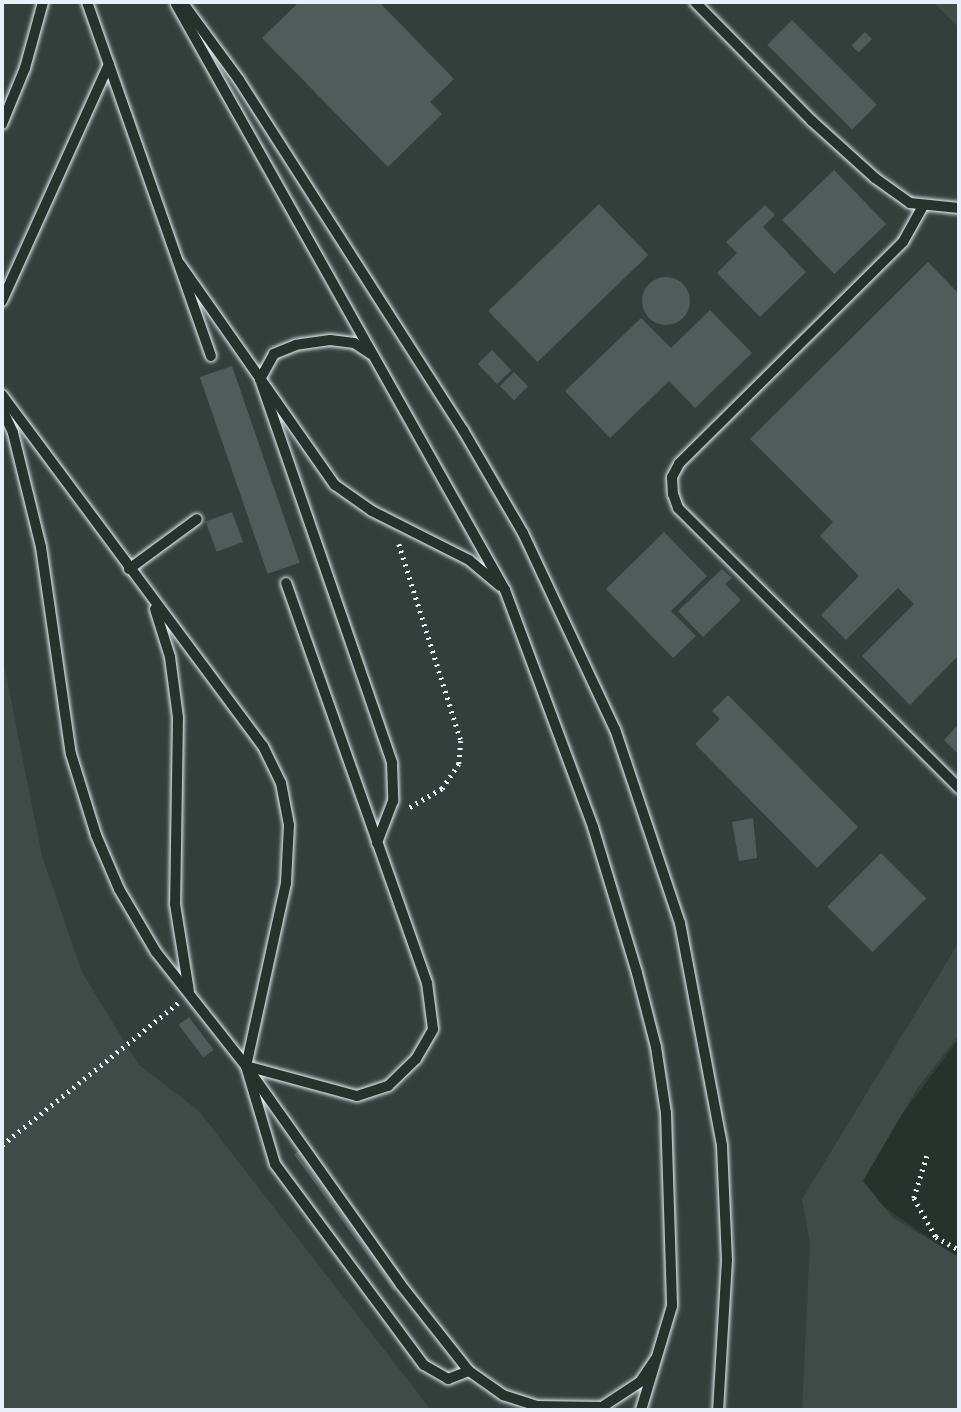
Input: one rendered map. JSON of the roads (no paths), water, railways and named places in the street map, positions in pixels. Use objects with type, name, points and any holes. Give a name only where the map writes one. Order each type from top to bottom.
[{"type":"lane","points":[[2,124],[25,68],[43,2]]},
{"type":"lane","points":[[87,2],[211,356]]},
{"type":"lane","points":[[175,2],[505,590],[593,827],[656,1047],[671,1186],[672,1306],[663,1349],[641,1410]]},
{"type":"lane","points":[[182,2],[239,80],[463,430],[523,533],[615,729],[680,923],[722,1146],[727,1260],[718,1410]]},
{"type":"lane","points":[[695,2],[844,152],[900,197],[923,206],[959,208]]},
{"type":"lane","points":[[2,301],[109,64]]},
{"type":"lane","points":[[923,206],[903,242],[679,464],[672,477],[673,494],[678,508],[959,788]]},
{"type":"lane","points":[[180,264],[335,485],[392,520],[469,560],[505,590]]},
{"type":"lane","points":[[374,355],[354,344],[330,340],[296,345],[274,354],[260,379],[392,764],[393,801],[377,843]]},
{"type":"lane","points":[[2,395],[151,600],[263,747],[281,783],[289,825],[286,883],[246,1066],[275,1164],[424,1365],[448,1379],[469,1371]]},
{"type":"lane","points":[[2,409],[13,433],[41,547],[71,754],[96,835],[119,889],[150,942],[246,1066],[401,1285],[469,1371],[521,1410]]},
{"type":"lane","points":[[129,569],[197,519]]},
{"type":"lane","points":[[246,1066],[357,1096],[388,1086],[416,1059],[433,1028],[426,983],[286,583]]},
{"type":"lane","points":[[151,600],[170,657],[178,718],[175,904],[189,994]]},
{"type":"lane","points":[[503,1395],[536,1406],[602,1407],[640,1382],[663,1349]]}]
